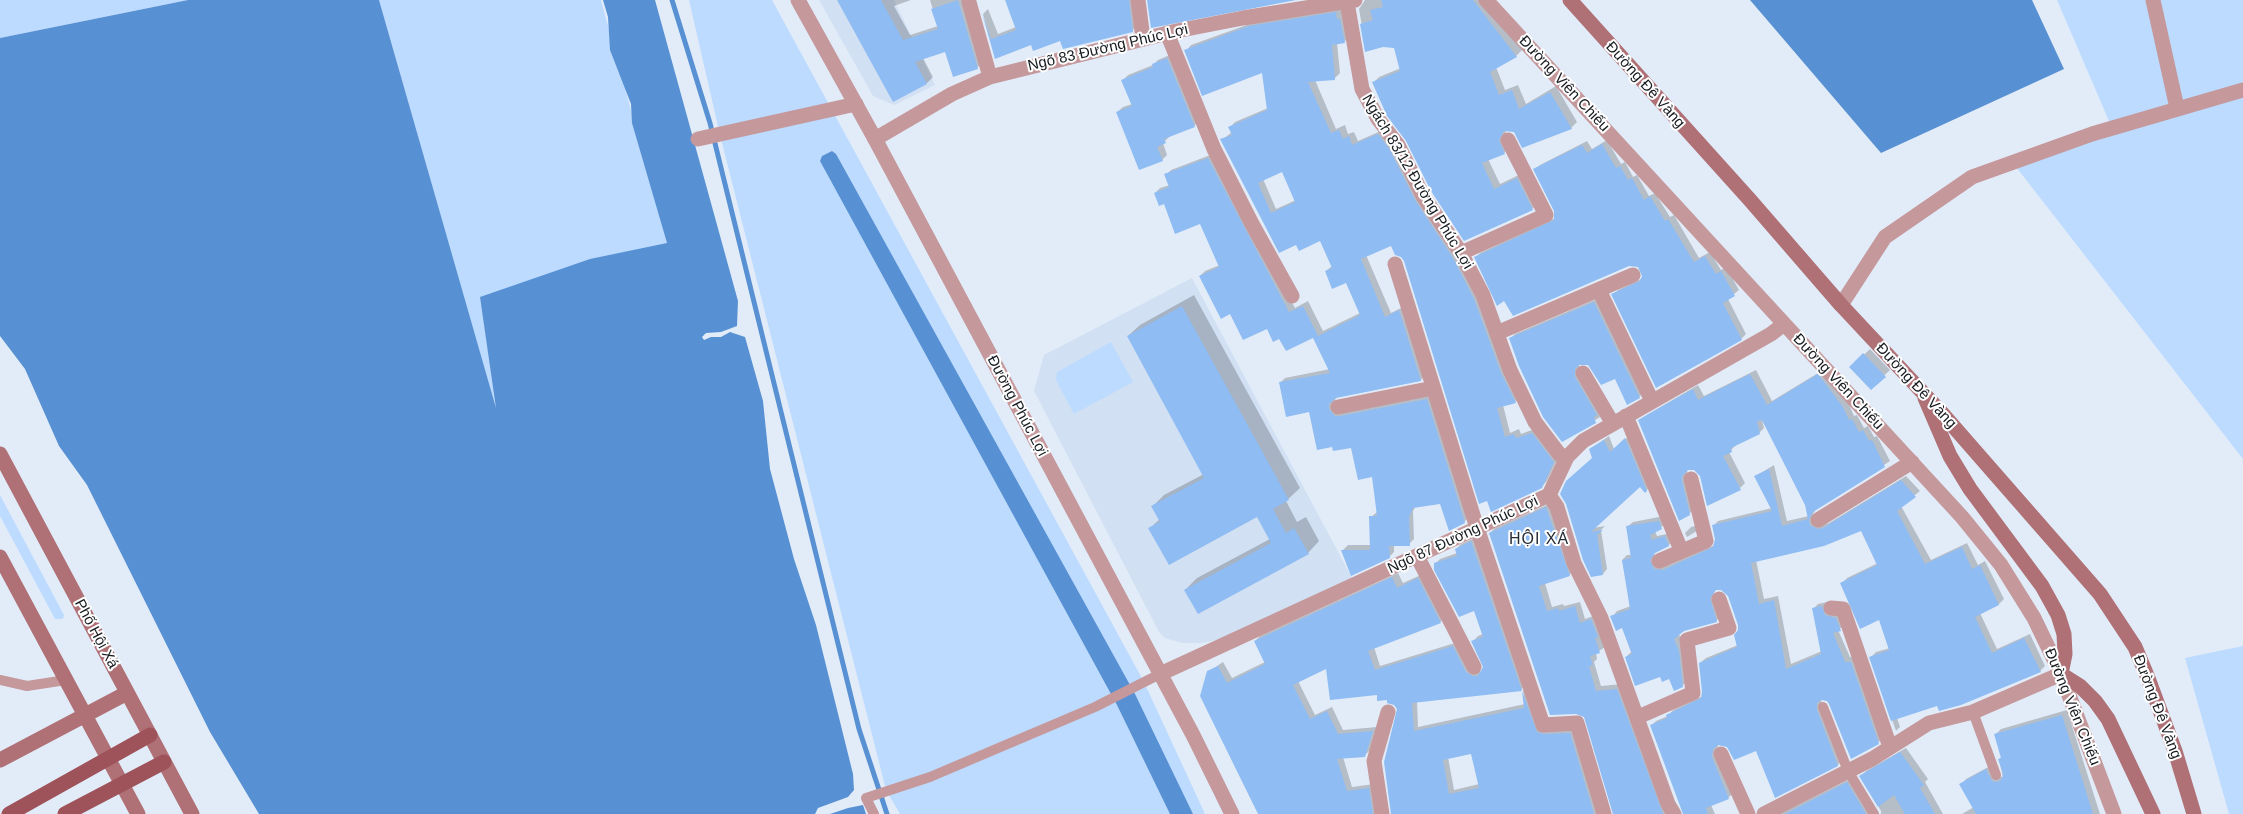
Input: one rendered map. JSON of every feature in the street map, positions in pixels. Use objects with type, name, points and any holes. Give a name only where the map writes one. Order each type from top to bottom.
[{"type":"main road","name":"Đường Đê Vàng","points":[[1570,0],[1750,200],[1841,305],[1922,392],[2100,594],[2134,647],[2148,678],[2175,751],[2194,814]]},
{"type":"main road","points":[[1922,392],[1950,456],[1970,489],[2042,586],[2058,615],[2064,634],[2065,654],[2061,674],[2080,686],[2096,701],[2108,719],[2153,814]]},
{"type":"main road","name":"Phố Hội Xá","points":[[0,454],[190,813]]},
{"type":"main road","points":[[0,557],[138,814]]},
{"type":"main road","points":[[0,760],[127,692]]},
{"type":"main road","points":[[9,814],[150,735]]},
{"type":"main road","points":[[65,814],[164,762]]},
{"type":"street","name":"Đường Phúc Lợi","points":[[798,0],[875,139],[1160,674],[1232,814]]},
{"type":"street","points":[[1138,0],[1143,39]]},
{"type":"street","name":"Đường Viên Chiếu","points":[[1486,0],[1912,462],[1962,517],[2001,565],[2034,618],[2061,674],[2114,814]]},
{"type":"street","points":[[2153,0],[2177,108]]},
{"type":"street","name":"Ngõ 83 Đường Phúc Lợi","points":[[875,139],[952,94],[990,77],[1143,39],[1243,18],[1351,1]]},
{"type":"street","name":"Ngách 83/12 Đường Phúc Lợi","points":[[1351,1],[1362,90],[1378,119],[1398,145],[1423,196],[1461,253],[1483,294],[1510,370],[1535,422],[1560,455],[1567,457]]},
{"type":"street","points":[[969,2],[990,77]]},
{"type":"street","points":[[1167,34],[1214,149],[1252,224],[1292,296]]},
{"type":"street","points":[[1841,305],[1884,236],[1972,177],[2092,134],[2243,90]]},
{"type":"street","points":[[708,137],[856,104]]},
{"type":"street","points":[[1461,253],[1546,215],[1508,140]]},
{"type":"street","points":[[1395,264],[1477,528],[1543,725],[1577,723],[1604,814]]},
{"type":"street","points":[[1496,333],[1633,276]]},
{"type":"street","points":[[1599,290],[1652,401]]},
{"type":"street","name":"Ngõ 87 Đường Phúc Lợi","points":[[1160,674],[1549,495],[1567,457],[1583,441],[1772,334],[1784,324]]},
{"type":"street","points":[[1583,373],[1619,420],[1682,550]]},
{"type":"street","points":[[1338,407],[1433,388]]},
{"type":"street","points":[[1818,520],[1912,462]]},
{"type":"street","points":[[1659,560],[1706,541],[1691,479]]},
{"type":"street","points":[[1549,495],[1557,507],[1574,563],[1601,618],[1638,716],[1668,804],[1674,814]]},
{"type":"street","points":[[1417,556],[1474,667]]},
{"type":"street","points":[[1638,716],[1693,693],[1687,640],[1730,628],[1719,599]]},
{"type":"street","points":[[1831,608],[1843,609],[1890,747]]},
{"type":"street","points":[[1764,814],[1890,747],[1929,723],[1973,712],[2061,674]]},
{"type":"street","points":[[1382,814],[1374,761],[1388,712]]},
{"type":"street","points":[[1721,754],[1748,814]]},
{"type":"lane","points":[[874,814],[866,798],[872,795],[930,777],[1095,707],[1160,674]]},
{"type":"lane","points":[[0,680],[27,686],[66,680]]},
{"type":"lane","points":[[1823,707],[1848,770],[1874,814]]},
{"type":"lane","points":[[1973,712],[1996,775]]},
{"type":"shaded area","points":[[0,0],[188,0],[0,38]]},
{"type":"shaded area","points":[[379,0],[601,0],[667,243],[497,413]]},
{"type":"shaded area","points":[[689,0],[772,0],[1144,682],[1205,814],[900,814],[886,790],[720,135]]},
{"type":"shaded area","points":[[819,0],[894,0],[935,85],[894,105],[873,96]]},
{"type":"shaded area","points":[[2057,0],[2243,0],[2243,459],[2013,163],[2112,128]]},
{"type":"shaded area","points":[[1192,278],[1352,578],[1221,639],[1202,643],[1182,643],[1165,638],[1159,632],[1034,391],[1044,355]]},
{"type":"shaded area","points":[[1111,342],[1133,382],[1074,414],[1056,380],[1057,372]]},
{"type":"shaded area","points":[[0,495],[64,615],[63,619],[55,619],[0,516]]},
{"type":"shaded area","points":[[2243,646],[2243,814],[2229,814],[2185,658]]},
{"type":"water","points":[[188,0],[379,0],[496,408],[480,297],[590,259],[667,243],[632,123],[631,104],[610,50],[608,17],[603,0],[655,0],[738,301],[737,326],[721,332],[706,333],[702,337],[704,340],[711,337],[721,337],[730,332],[745,337],[763,401],[770,469],[794,559],[816,625],[853,774],[854,790],[848,797],[818,808],[815,814],[259,814],[210,732],[87,485],[59,446],[25,369],[0,336],[0,38]]},
{"type":"water","points":[[1750,0],[2032,0],[2064,69],[1881,153]]},
{"type":"water","points":[[832,151],[836,154],[1135,694],[1193,814],[1170,814],[1117,705],[820,161],[822,156]]},
{"type":"water","points":[[863,805],[866,814],[830,814],[848,808]]},
{"type":"building","points":[[837,0],[881,0],[903,40],[938,29],[931,9],[958,0],[978,69],[953,77],[945,52],[915,62],[927,84],[893,102]]},
{"type":"building","points":[[1005,0],[1129,0],[1133,32],[1063,49],[1060,41],[1033,51],[1031,45],[995,59],[982,13],[991,39],[1016,30]]},
{"type":"building","points":[[1147,0],[1296,0],[1151,28]]},
{"type":"building","points":[[1381,0],[1473,0],[1517,57],[1490,72],[1499,95],[1512,90],[1519,109],[1550,92],[1572,129],[1522,148],[1514,132],[1504,131],[1499,140],[1505,154],[1482,163],[1494,189],[1517,178],[1533,210],[1464,241],[1431,191],[1406,141],[1387,116],[1372,82],[1400,71],[1394,48],[1383,47],[1365,52],[1360,24],[1373,20],[1370,10],[1383,7]]},
{"type":"building","points":[[1336,12],[1337,19],[1340,19],[1345,43],[1332,45],[1335,80],[1308,82],[1331,133],[1339,130],[1343,139],[1349,136],[1352,145],[1378,134],[1390,150],[1415,200],[1453,258],[1474,299],[1501,373],[1516,403],[1497,408],[1505,437],[1514,434],[1516,438],[1532,433],[1554,462],[1542,488],[1491,512],[1487,501],[1479,504],[1404,261],[1401,257],[1395,255],[1391,246],[1361,259],[1385,317],[1399,310],[1421,381],[1336,398],[1329,404],[1329,409],[1335,416],[1340,416],[1427,399],[1465,523],[1449,531],[1440,504],[1413,508],[1409,517],[1410,546],[1389,546],[1390,558],[1351,576],[1341,550],[1370,550],[1369,516],[1377,516],[1372,477],[1358,480],[1351,448],[1333,451],[1332,447],[1317,450],[1309,412],[1286,417],[1279,382],[1330,373],[1313,338],[1286,351],[1279,339],[1273,342],[1267,329],[1243,340],[1230,314],[1221,319],[1199,276],[1219,267],[1200,224],[1175,234],[1164,204],[1159,206],[1154,193],[1169,187],[1164,174],[1208,158],[1289,312],[1303,306],[1318,336],[1360,315],[1346,283],[1332,289],[1325,271],[1332,268],[1320,241],[1299,251],[1296,245],[1279,253],[1220,139],[1232,135],[1228,127],[1267,110],[1262,73],[1202,96],[1184,50],[1249,26]],"holes":[[[1282,172],[1295,202],[1271,213],[1258,183]]]},
{"type":"building","points":[[1167,58],[1195,127],[1164,139],[1166,143],[1157,147],[1163,161],[1139,170],[1116,112],[1132,106],[1121,80],[1153,67],[1152,64]]},
{"type":"building","points":[[1602,144],[1616,168],[1620,166],[1628,180],[1632,178],[1644,200],[1650,196],[1665,221],[1668,219],[1694,262],[1705,256],[1716,274],[1721,271],[1735,296],[1723,303],[1742,340],[1656,388],[1611,294],[1640,281],[1642,276],[1638,267],[1629,266],[1513,316],[1504,301],[1497,306],[1474,257],[1554,220],[1554,211],[1533,169],[1582,145],[1587,153]]},
{"type":"building","points":[[1594,302],[1640,398],[1627,405],[1615,379],[1601,385],[1588,365],[1579,365],[1575,369],[1575,377],[1597,415],[1594,417],[1596,423],[1562,442],[1543,417],[1519,366],[1509,338]]},
{"type":"building","points":[[1182,306],[1289,500],[1273,509],[1286,533],[1294,528],[1309,554],[1198,614],[1184,590],[1271,543],[1257,517],[1169,565],[1148,528],[1160,522],[1151,506],[1204,478],[1127,336]]},
{"type":"building","points":[[1863,353],[1886,377],[1871,390],[1849,367]]},
{"type":"building","points":[[1750,374],[1767,405],[1818,374],[1843,407],[1849,420],[1852,419],[1859,432],[1863,430],[1869,441],[1872,440],[1885,467],[1813,512],[1809,520],[1810,525],[1818,529],[1823,528],[1901,480],[1916,497],[1897,511],[1925,564],[1962,547],[1972,569],[1980,565],[1999,605],[1975,617],[1992,653],[2024,638],[2041,672],[1961,705],[1939,711],[1937,706],[1891,721],[1895,733],[1869,657],[1889,650],[1879,620],[1860,629],[1840,583],[1877,565],[1861,531],[1824,546],[1751,563],[1759,604],[1774,600],[1786,669],[1821,654],[1812,608],[1822,606],[1825,615],[1836,618],[1841,631],[1833,633],[1845,662],[1851,662],[1879,744],[1851,759],[1829,704],[1827,701],[1821,700],[1817,703],[1817,710],[1838,766],[1775,798],[1756,751],[1734,760],[1727,747],[1718,745],[1713,749],[1712,757],[1729,799],[1706,808],[1708,814],[1683,814],[1650,725],[1667,718],[1666,715],[1701,698],[1699,663],[1737,647],[1734,635],[1738,630],[1738,625],[1728,596],[1721,590],[1716,590],[1710,598],[1717,622],[1684,631],[1674,639],[1679,651],[1683,687],[1674,691],[1669,679],[1662,682],[1660,677],[1635,686],[1625,657],[1632,654],[1622,628],[1616,631],[1610,616],[1630,609],[1622,560],[1631,558],[1626,526],[1659,521],[1662,529],[1650,535],[1652,540],[1665,536],[1669,546],[1655,553],[1650,560],[1654,569],[1663,570],[1713,547],[1715,539],[1712,525],[1772,511],[1754,476],[1769,469],[1782,526],[1808,519],[1805,505],[1762,420],[1757,421],[1760,434],[1731,448],[1732,452],[1723,456],[1741,490],[1707,506],[1700,476],[1694,470],[1688,470],[1682,476],[1682,481],[1690,515],[1679,521],[1638,420],[1693,389],[1698,400]]},
{"type":"building","points":[[1625,438],[1647,491],[1645,493],[1640,487],[1591,532],[1603,530],[1597,535],[1603,575],[1591,577],[1583,560],[1566,504],[1560,494],[1566,481],[1592,458],[1589,449],[1604,440],[1610,452]]},
{"type":"building","points":[[1546,507],[1570,576],[1539,586],[1547,611],[1558,608],[1559,611],[1575,606],[1580,623],[1591,619],[1598,637],[1595,638],[1600,653],[1590,656],[1593,665],[1589,666],[1596,691],[1617,689],[1663,814],[1613,814],[1584,717],[1576,714],[1550,715],[1489,533]]},
{"type":"building","points":[[1471,541],[1537,732],[1544,734],[1570,733],[1594,814],[1391,814],[1384,762],[1397,709],[1394,705],[1387,703],[1387,700],[1377,701],[1377,695],[1330,700],[1326,669],[1293,685],[1310,719],[1327,711],[1338,734],[1373,731],[1365,757],[1337,759],[1347,791],[1369,788],[1373,814],[1258,814],[1200,696],[1207,671],[1218,666],[1227,683],[1265,664],[1254,641],[1392,577],[1397,588],[1418,578],[1441,623],[1368,651],[1375,670],[1453,646],[1466,672],[1473,676],[1478,676],[1483,667],[1471,641],[1483,637],[1474,611],[1459,617],[1434,570],[1434,563],[1457,556],[1455,549]],"holes":[[[1522,691],[1524,708],[1414,731],[1412,703]],[[1471,754],[1479,788],[1449,794],[1443,760]]]},
{"type":"building","points":[[2062,715],[2093,814],[1976,814],[1959,784],[1986,769],[1992,781],[1998,782],[2002,779],[2003,773],[1998,759],[2001,758],[1994,734]]},
{"type":"building","points":[[1900,752],[1924,785],[1920,788],[1935,814],[1905,814],[1894,795],[1878,807],[1859,776]]},
{"type":"building","points":[[1847,782],[1866,814],[1785,814]]},
{"type":"waterway","points":[[672,0],[710,123],[859,729],[887,814]]},
{"type":"district","name":"HỘI XÁ","points":[[1539,540]]}]
